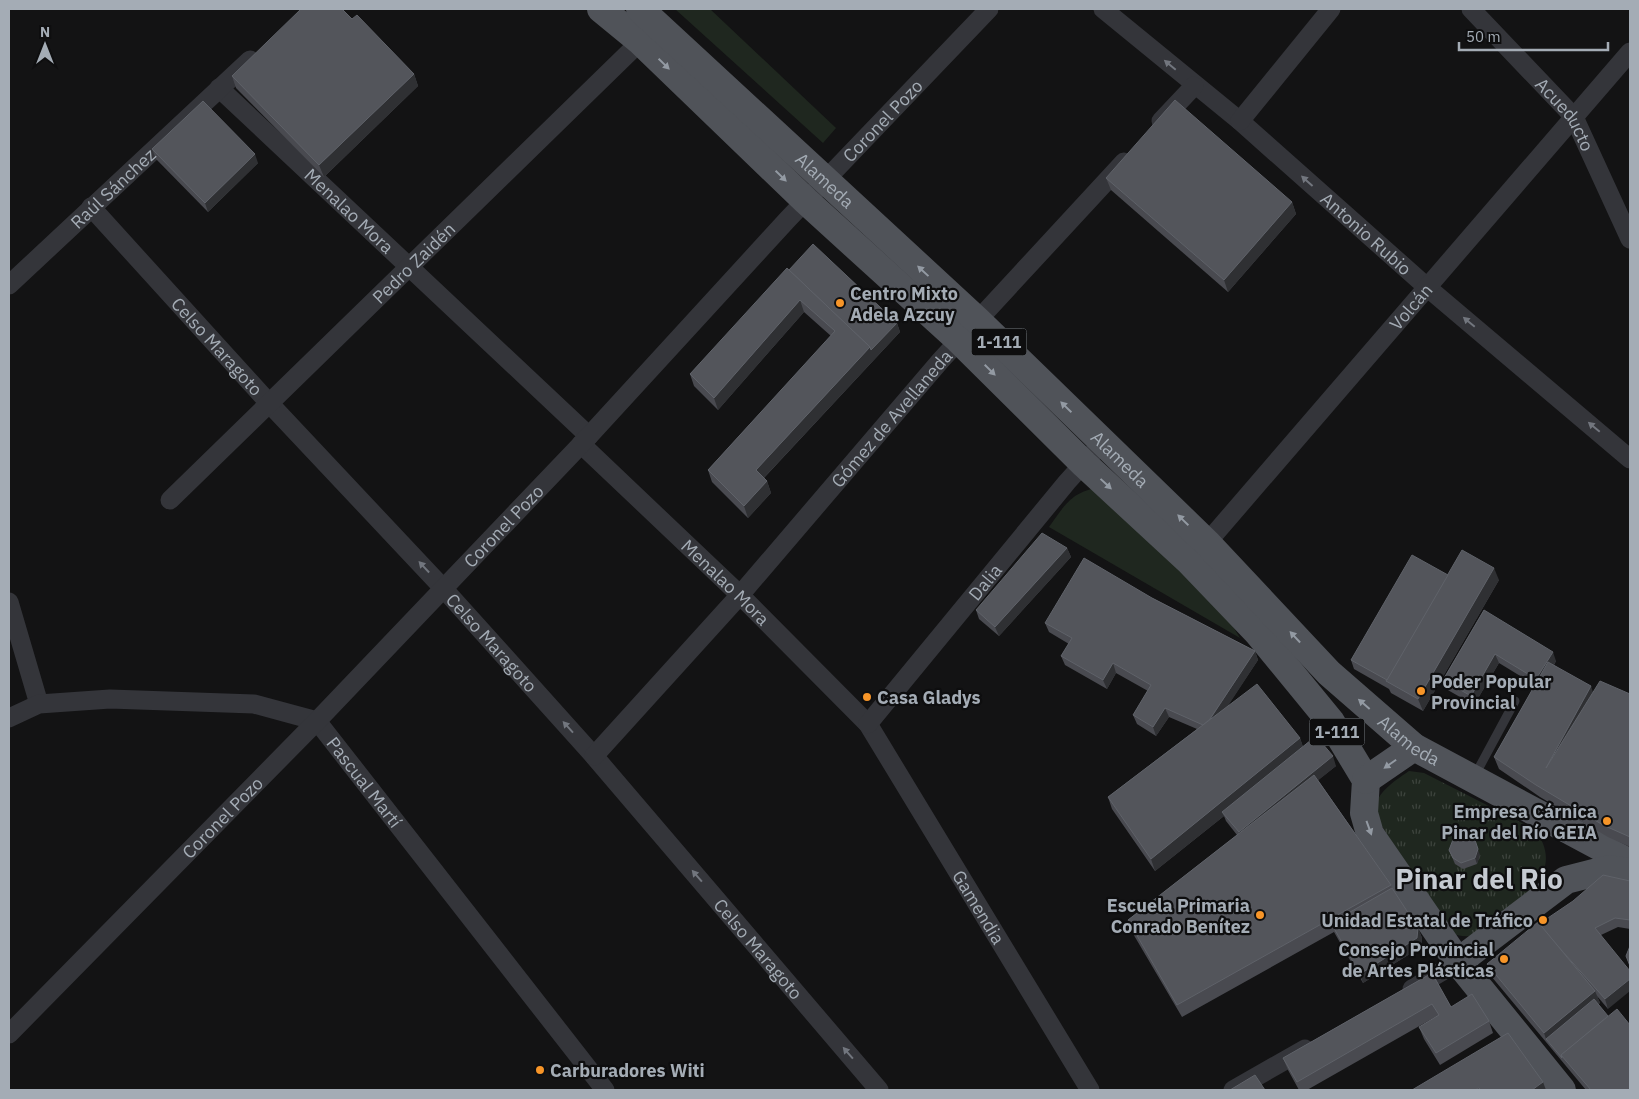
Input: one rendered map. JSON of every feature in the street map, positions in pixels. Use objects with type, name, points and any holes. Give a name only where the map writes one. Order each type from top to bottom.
[{"type":"main road","name":"Alameda","points":[[601,9],[641,26],[826,182],[969,331],[1084,464],[1199,553],[1328,673],[1414,747],[1630,863]]},
{"type":"main road","points":[[607,9],[641,26]]},
{"type":"main road","name":"Alameda","points":[[641,26],[806,201],[969,331],[1103,442],[1199,553],[1258,633],[1304,686],[1331,722],[1366,780]]},
{"type":"main road","points":[[1414,747],[1366,780],[1364,813],[1370,834],[1458,962],[1562,1090]]},
{"type":"main road","points":[[1560,827],[1571,855],[1566,880]]},
{"type":"main road","points":[[1458,962],[1566,880],[1610,869],[1630,872]]},
{"type":"street","name":"Coronel Pozo","points":[[9,1034],[316,721],[585,440],[806,201],[989,9]]},
{"type":"street","name":"Antonio Rubio","points":[[1103,9],[1194,86],[1240,121],[1428,288],[1630,459]]},
{"type":"street","points":[[1240,121],[1331,9]]},
{"type":"street","name":"Acueducto","points":[[1471,9],[1574,117],[1630,239]]},
{"type":"street","name":"Pedro Zaidén","points":[[170,500],[409,269],[641,26]]},
{"type":"street","name":"Raúl Sánchez","points":[[9,285],[263,49]]},
{"type":"street","name":"Volcán","points":[[1199,553],[1630,52]]},
{"type":"street","points":[[1148,136],[1194,86]]},
{"type":"street","name":"Menalao Mora","points":[[219,88],[585,440],[868,724]]},
{"type":"street","name":"Gómez de Avellaneda","points":[[594,756],[740,595],[969,331],[1135,150]]},
{"type":"street","name":"Celso Maragoto","points":[[91,207],[269,403],[443,588],[594,756],[880,1090]]},
{"type":"street","name":"Dalia","points":[[868,724],[1103,442]]},
{"type":"street","points":[[9,602],[39,704]]},
{"type":"street","name":"Pascual Martí","points":[[9,718],[39,704],[110,699],[254,704],[316,721],[605,1090]]},
{"type":"street","name":"Gamendia","points":[[868,724],[1090,1090]]},
{"type":"street","points":[[1398,997],[1458,962]]},
{"type":"street","points":[[1233,1090],[1320,1041]]},
{"type":"lane","points":[[1473,779],[1515,702]]},
{"type":"green space","points":[[675,9],[710,9],[836,128],[823,143]]},
{"type":"green space","points":[[1100,487],[1229,620],[1240,638],[1049,527],[1075,496],[1090,489]]},
{"type":"green space","points":[[1409,771],[1424,773],[1536,830],[1543,843],[1546,856],[1545,866],[1535,883],[1506,914],[1479,934],[1464,936],[1449,933],[1373,812],[1382,793]]},
{"type":"building","points":[[301,9],[342,9],[352,19],[357,15],[414,74],[319,165],[232,76]]},
{"type":"building","points":[[1175,100],[1292,202],[1224,280],[1106,178]]},
{"type":"building","points":[[203,101],[255,154],[205,203],[152,149]]},
{"type":"building","points":[[813,244],[897,323],[871,350],[789,270]]},
{"type":"building","points":[[787,268],[870,347],[756,470],[767,481],[744,506],[708,470],[835,331],[800,300],[714,398],[690,374]]},
{"type":"building","points":[[1042,533],[1067,548],[995,627],[976,610]]},
{"type":"building","points":[[1462,550],[1494,568],[1418,699],[1386,681]]},
{"type":"building","points":[[1412,555],[1448,575],[1387,680],[1351,660]]},
{"type":"building","points":[[1084,558],[1152,598],[1255,651],[1210,719],[1203,725],[1165,708],[1153,727],[1133,715],[1151,685],[1113,663],[1103,680],[1061,656],[1072,638],[1045,623]]},
{"type":"building","points":[[1484,610],[1553,652],[1536,679],[1495,654],[1471,696],[1443,680]]},
{"type":"building","points":[[1548,662],[1591,686],[1546,768],[1600,681],[1630,694],[1630,837],[1603,825],[1536,785],[1494,757]]},
{"type":"building","points":[[1257,684],[1300,738],[1151,859],[1108,797]]},
{"type":"building","points":[[1316,736],[1333,756],[1239,832],[1222,812]]},
{"type":"building","name":"Escuela Primaria Conrado Benítez","points":[[1314,775],[1391,885],[1177,1005],[1128,920]]},
{"type":"building","points":[[1467,834],[1475,840],[1478,849],[1475,858],[1461,863],[1453,858],[1449,850],[1454,837]]},
{"type":"building","points":[[1603,875],[1630,881],[1630,920],[1615,918],[1595,928],[1630,971],[1630,979],[1605,999],[1539,924],[1573,901]]},
{"type":"building","points":[[1392,888],[1418,928],[1417,938],[1360,974],[1331,923]]},
{"type":"building","points":[[1538,922],[1595,991],[1544,1033],[1487,964]]},
{"type":"building","points":[[1630,946],[1630,966],[1626,956]]},
{"type":"building","points":[[1432,973],[1451,1007],[1472,994],[1489,1021],[1436,1053],[1419,1027],[1439,1015],[1432,1004],[1297,1082],[1283,1058]]},
{"type":"building","points":[[1594,999],[1608,1016],[1561,1055],[1562,1058],[1546,1039]]},
{"type":"building","points":[[1617,1009],[1630,1025],[1630,1090],[1591,1090],[1561,1055]]},
{"type":"building","points":[[1508,1033],[1543,1082],[1532,1090],[1481,1090],[1479,1088],[1475,1090],[1412,1090]]},
{"type":"building","points":[[1255,1075],[1265,1090],[1230,1090]]},
{"type":"place","name":"Centro Mixto Adela Azcuy","points":[[840,303]]},
{"type":"place","name":"Poder Popular Provincial","points":[[1421,691]]},
{"type":"place","name":"Casa Gladys","points":[[867,697]]},
{"type":"place","name":"Empresa Cárnica Pinar del Río GEIA","points":[[1607,821]]},
{"type":"place","name":"Escuela Primaria Conrado Benítez","points":[[1260,915]]},
{"type":"place","name":"Unidad Estatal de Tráfico","points":[[1543,920]]},
{"type":"place","name":"Consejo Provincial de Artes Plásticas","points":[[1504,959]]},
{"type":"place","name":"Carburadores Witi","points":[[540,1070]]},
{"type":"district","name":"Pinar del Rio","points":[[1479,878]]}]
